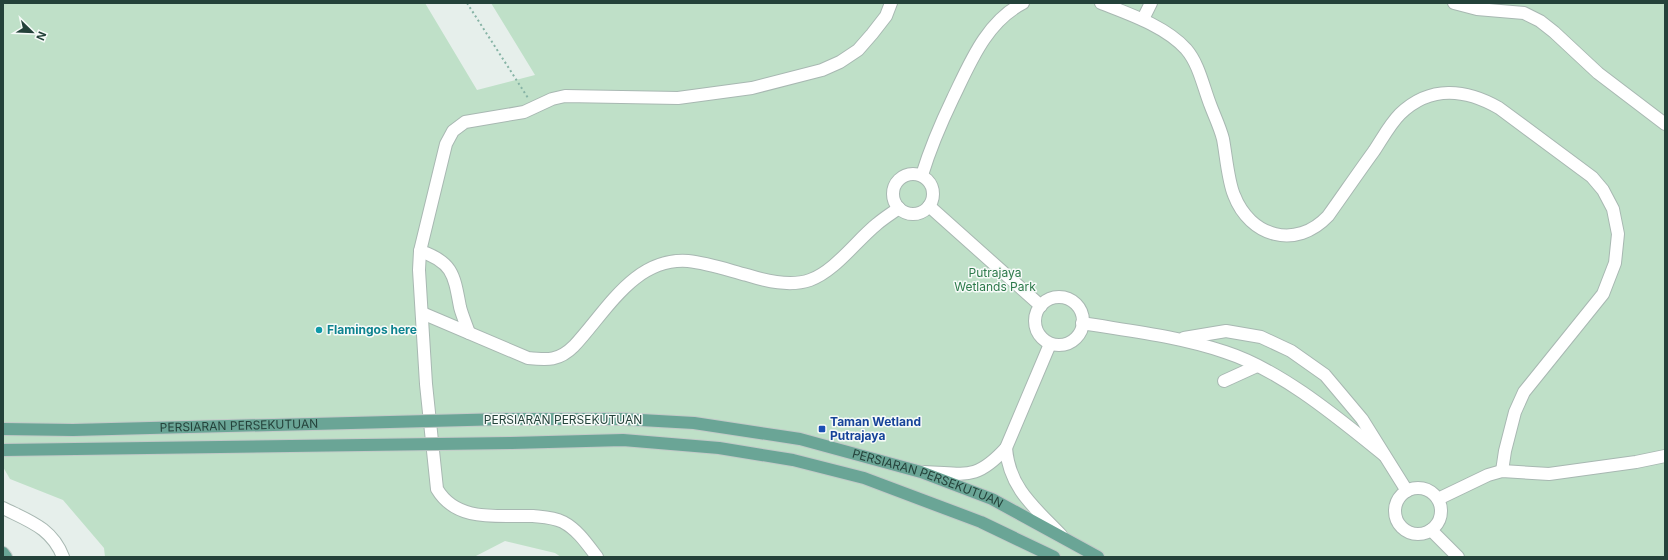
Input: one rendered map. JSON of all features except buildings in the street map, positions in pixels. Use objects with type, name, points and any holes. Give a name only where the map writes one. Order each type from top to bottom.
[{"type":"main road","name":"PERSIARAN PERSEKUTUAN","points":[[3,429],[73,430],[506,419],[623,419],[694,423],[800,439],[921,472],[992,500],[1098,557]]},
{"type":"main road","name":"PERSIARAN PERSEKUTUAN","points":[[3,450],[623,440],[720,448],[793,460],[864,478],[981,522],[1054,557]]},
{"type":"main road","points":[[3,553],[6,557]]},
{"type":"street","points":[[597,557],[578,534],[561,522],[549,517],[478,515],[450,505],[437,489],[426,384],[419,270],[420,251],[446,144],[452,131],[465,122],[524,112],[552,99],[565,96],[678,98],[752,88],[822,70],[840,62],[858,50],[886,16],[891,3]]},
{"type":"street","points":[[922,175],[929,153],[945,116],[982,41],[998,22],[1015,7],[1023,3]]},
{"type":"street","points":[[1101,3],[1143,19],[1174,39],[1185,49],[1194,62],[1222,136],[1233,195],[1247,217],[1256,225],[1277,235],[1300,235],[1311,231],[1319,225],[1328,216],[1400,114],[1420,100],[1444,93],[1454,92],[1467,94],[1478,97],[1499,108],[1592,177],[1603,190],[1613,209],[1618,234],[1615,264],[1603,294],[1524,392],[1515,412],[1505,451],[1502,471]]},
{"type":"street","points":[[1143,19],[1150,3]]},
{"type":"street","points":[[1454,3],[1477,9],[1524,13],[1540,21],[1598,73],[1665,124]]},
{"type":"street","points":[[913,173],[922,175],[929,181],[933,189],[933,198],[929,206],[923,212],[914,214],[906,213],[899,208],[894,200],[893,191],[897,182],[904,176],[913,173]]},
{"type":"street","points":[[929,206],[1041,306]]},
{"type":"street","points":[[422,313],[528,358],[545,360],[556,358],[566,354],[574,346],[622,289],[641,273],[658,265],[673,261],[688,261],[704,263],[766,280],[793,283],[810,280],[826,271],[877,224],[899,208]]},
{"type":"street","points":[[420,251],[435,256],[445,263],[454,279],[460,308],[469,333]]},
{"type":"street","points":[[1058,297],[1068,299],[1076,305],[1081,313],[1082,323],[1079,334],[1071,342],[1061,345],[1050,344],[1040,337],[1036,327],[1036,316],[1041,306],[1054,298],[1058,297]]},
{"type":"street","points":[[1082,323],[1180,338],[1226,352],[1258,366],[1302,393],[1343,422],[1384,455]]},
{"type":"street","points":[[1180,338],[1226,331],[1261,337],[1291,351],[1325,375],[1362,419],[1407,491]]},
{"type":"street","points":[[921,472],[966,474],[981,469],[995,460],[1006,448],[1050,344]]},
{"type":"street","points":[[1224,381],[1258,366]]},
{"type":"street","points":[[1006,448],[1007,463],[1021,493],[1065,539]]},
{"type":"street","points":[[1438,499],[1488,475],[1502,471],[1549,474],[1636,462],[1665,456]]},
{"type":"street","points":[[1415,488],[1424,489],[1432,492],[1438,499],[1441,510],[1439,521],[1431,530],[1421,534],[1411,533],[1402,528],[1396,518],[1395,508],[1399,498],[1407,491],[1415,488]]},
{"type":"street","points":[[3,508],[38,524],[60,547],[63,557]]},
{"type":"street","points":[[1431,530],[1458,557]]},
{"type":"path","points":[[466,3],[534,108]]},
{"type":"green space","name":"Putrajaya Wetlands Park","points":[[3,3],[425,3],[477,90],[535,75],[491,3],[1665,3],[1665,557],[561,557],[555,553],[505,541],[474,557],[105,557],[104,548],[63,500],[10,479],[3,467]]},
{"type":"place","name":"Flamingos here","points":[[319,330]]},
{"type":"place","name":"Taman Wetland Putrajaya","points":[[822,429]]}]
